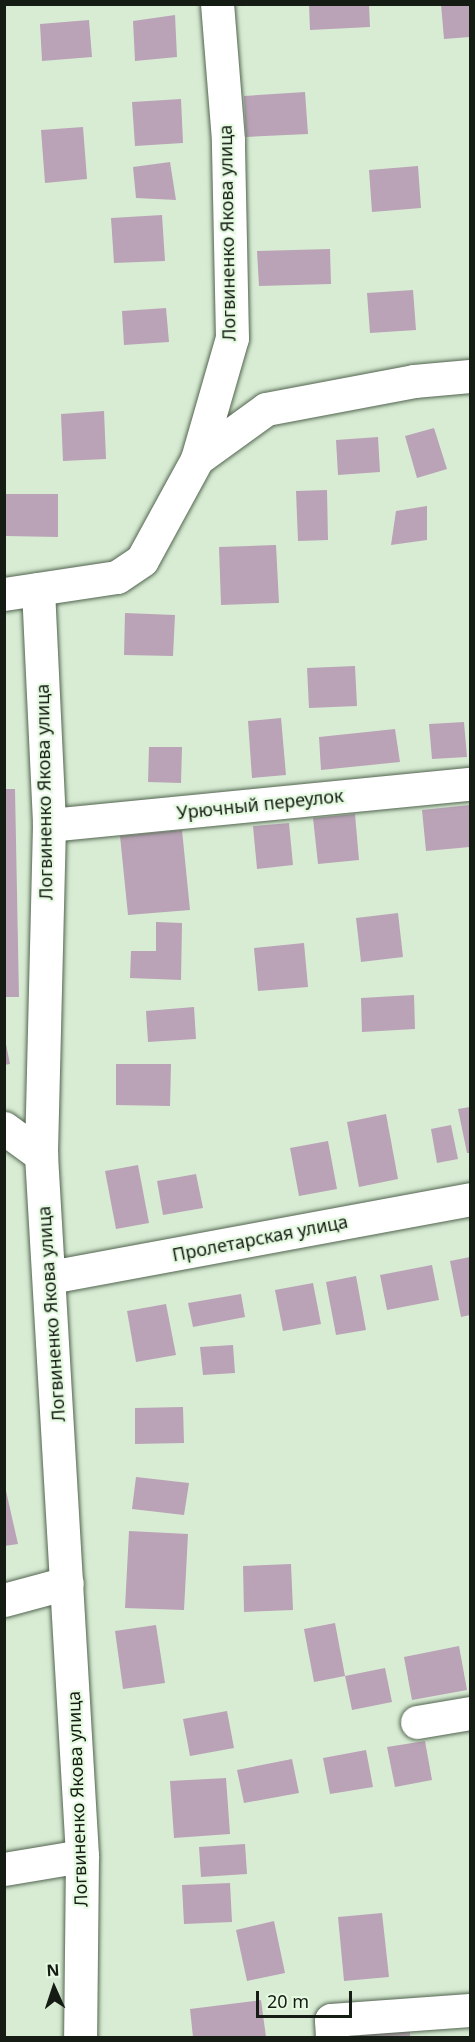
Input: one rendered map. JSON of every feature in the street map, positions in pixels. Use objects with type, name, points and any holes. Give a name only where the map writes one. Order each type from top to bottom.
[{"type":"street","name":"Логвиненко Якова улица","points":[[197,459],[232,338],[228,140],[217,4]]},
{"type":"street","points":[[4,594],[117,577],[142,560],[197,459],[266,409],[414,381],[471,376]]},
{"type":"street","name":"Логвиненко Якова улица","points":[[38,590],[49,825],[41,1155],[50,1277],[82,1856],[80,2037]]},
{"type":"street","name":"Урючный переулок","points":[[49,825],[471,784]]},
{"type":"street","points":[[4,1128],[41,1155]]},
{"type":"street","name":"Пролетарская улица","points":[[50,1277],[471,1199]]},
{"type":"street","points":[[4,1600],[67,1583]]},
{"type":"street","points":[[417,1722],[471,1713]]},
{"type":"street","points":[[4,1869],[82,1856]]},
{"type":"street","points":[[332,2037],[331,2020],[471,2010]]},
{"type":"building","points":[[309,4],[369,4],[370,27],[310,30]]},
{"type":"building","points":[[441,4],[470,4],[470,37],[444,39]]},
{"type":"building","points":[[175,15],[177,57],[135,61],[133,21]]},
{"type":"building","points":[[89,20],[92,57],[42,61],[40,24]]},
{"type":"building","points":[[305,92],[308,134],[246,137],[244,96]]},
{"type":"building","points":[[181,99],[183,143],[135,146],[132,102]]},
{"type":"building","points":[[83,127],[87,179],[45,183],[41,130]]},
{"type":"building","points":[[170,162],[176,200],[136,198],[133,167]]},
{"type":"building","points":[[418,166],[421,208],[372,212],[369,170]]},
{"type":"building","points":[[162,215],[165,261],[114,263],[111,218]]},
{"type":"building","points":[[330,249],[331,284],[259,286],[257,251]]},
{"type":"building","points":[[413,290],[416,330],[370,333],[367,293]]},
{"type":"building","points":[[166,308],[169,342],[124,345],[122,311]]},
{"type":"building","points":[[104,411],[106,459],[63,461],[61,414]]},
{"type":"building","points":[[434,428],[447,469],[417,478],[405,436]]},
{"type":"building","points":[[378,437],[380,472],[338,475],[336,440]]},
{"type":"building","points":[[327,490],[328,540],[298,541],[296,491]]},
{"type":"building","points":[[5,494],[58,494],[58,537],[5,536]]},
{"type":"building","points":[[427,506],[427,540],[391,545],[396,511]]},
{"type":"building","points":[[276,545],[279,603],[221,605],[219,547]]},
{"type":"building","points":[[125,613],[175,615],[173,656],[124,655]]},
{"type":"building","points":[[355,666],[357,706],[309,708],[307,668]]},
{"type":"building","points":[[281,718],[286,775],[252,778],[248,721]]},
{"type":"building","points":[[464,722],[467,757],[432,759],[429,724]]},
{"type":"building","points":[[395,729],[400,762],[321,770],[319,737]]},
{"type":"building","points":[[149,747],[182,747],[181,783],[148,782]]},
{"type":"building","points":[[4,789],[15,789],[19,997],[4,997]]},
{"type":"building","points":[[470,805],[470,847],[426,851],[422,810]]},
{"type":"building","points":[[355,814],[359,860],[318,864],[313,818]]},
{"type":"building","points":[[289,823],[293,865],[257,869],[253,826]]},
{"type":"building","points":[[182,830],[190,910],[128,915],[120,836]]},
{"type":"building","points":[[398,913],[403,957],[361,962],[356,918]]},
{"type":"building","points":[[156,922],[182,923],[181,980],[130,978],[131,951],[156,951]]},
{"type":"building","points":[[304,943],[308,987],[258,991],[254,948]]},
{"type":"building","points":[[414,995],[415,1029],[362,1032],[361,998]]},
{"type":"building","points":[[194,1007],[196,1039],[148,1042],[146,1011]]},
{"type":"building","points":[[4,1034],[10,1064],[4,1065]]},
{"type":"building","points":[[116,1064],[171,1064],[170,1106],[116,1105]]},
{"type":"building","points":[[470,1107],[470,1153],[467,1153],[458,1109]]},
{"type":"building","points":[[386,1114],[398,1179],[359,1187],[347,1122]]},
{"type":"building","points":[[451,1125],[458,1159],[437,1163],[431,1129]]},
{"type":"building","points":[[328,1141],[337,1189],[299,1196],[290,1148]]},
{"type":"building","points":[[138,1165],[149,1223],[116,1229],[105,1171]]},
{"type":"building","points":[[196,1174],[203,1208],[163,1215],[157,1181]]},
{"type":"building","points":[[470,1257],[470,1315],[461,1317],[450,1261]]},
{"type":"building","points":[[432,1265],[439,1300],[387,1310],[380,1275]]},
{"type":"building","points":[[356,1276],[366,1330],[336,1335],[326,1282]]},
{"type":"building","points":[[313,1283],[321,1324],[283,1331],[275,1290]]},
{"type":"building","points":[[241,1294],[245,1317],[193,1327],[188,1303]]},
{"type":"building","points":[[166,1304],[176,1355],[136,1362],[127,1311]]},
{"type":"building","points":[[233,1345],[235,1373],[203,1375],[200,1347]]},
{"type":"building","points":[[183,1407],[184,1443],[135,1444],[135,1408]]},
{"type":"building","points":[[136,1477],[189,1483],[184,1515],[132,1509]]},
{"type":"building","points":[[4,1482],[18,1544],[4,1546]]},
{"type":"building","points":[[129,1531],[188,1534],[184,1610],[125,1608]]},
{"type":"building","points":[[291,1564],[293,1610],[244,1612],[243,1566]]},
{"type":"building","points":[[335,1623],[345,1676],[314,1682],[304,1629]]},
{"type":"building","points":[[156,1625],[165,1683],[123,1689],[115,1631]]},
{"type":"building","points":[[459,1646],[467,1690],[412,1700],[404,1657]]},
{"type":"building","points":[[385,1668],[392,1702],[352,1710],[345,1676]]},
{"type":"building","points":[[227,1711],[234,1748],[190,1756],[183,1719]]},
{"type":"building","points":[[425,1741],[432,1780],[395,1787],[387,1747]]},
{"type":"building","points":[[366,1750],[373,1787],[330,1794],[323,1758]]},
{"type":"building","points":[[292,1759],[299,1793],[244,1803],[237,1770]]},
{"type":"building","points":[[226,1778],[230,1834],[174,1838],[170,1781]]},
{"type":"building","points":[[245,1844],[247,1874],[201,1877],[199,1847]]},
{"type":"building","points":[[230,1883],[232,1922],[184,1924],[182,1885]]},
{"type":"building","points":[[382,1913],[389,1977],[344,1981],[338,1917]]},
{"type":"building","points":[[274,1921],[285,1973],[247,1981],[236,1930]]},
{"type":"building","points":[[261,2000],[266,2037],[193,2037],[190,2009]]},
{"type":"building","points":[[410,2031],[410,2037],[361,2037],[360,2035]]}]
